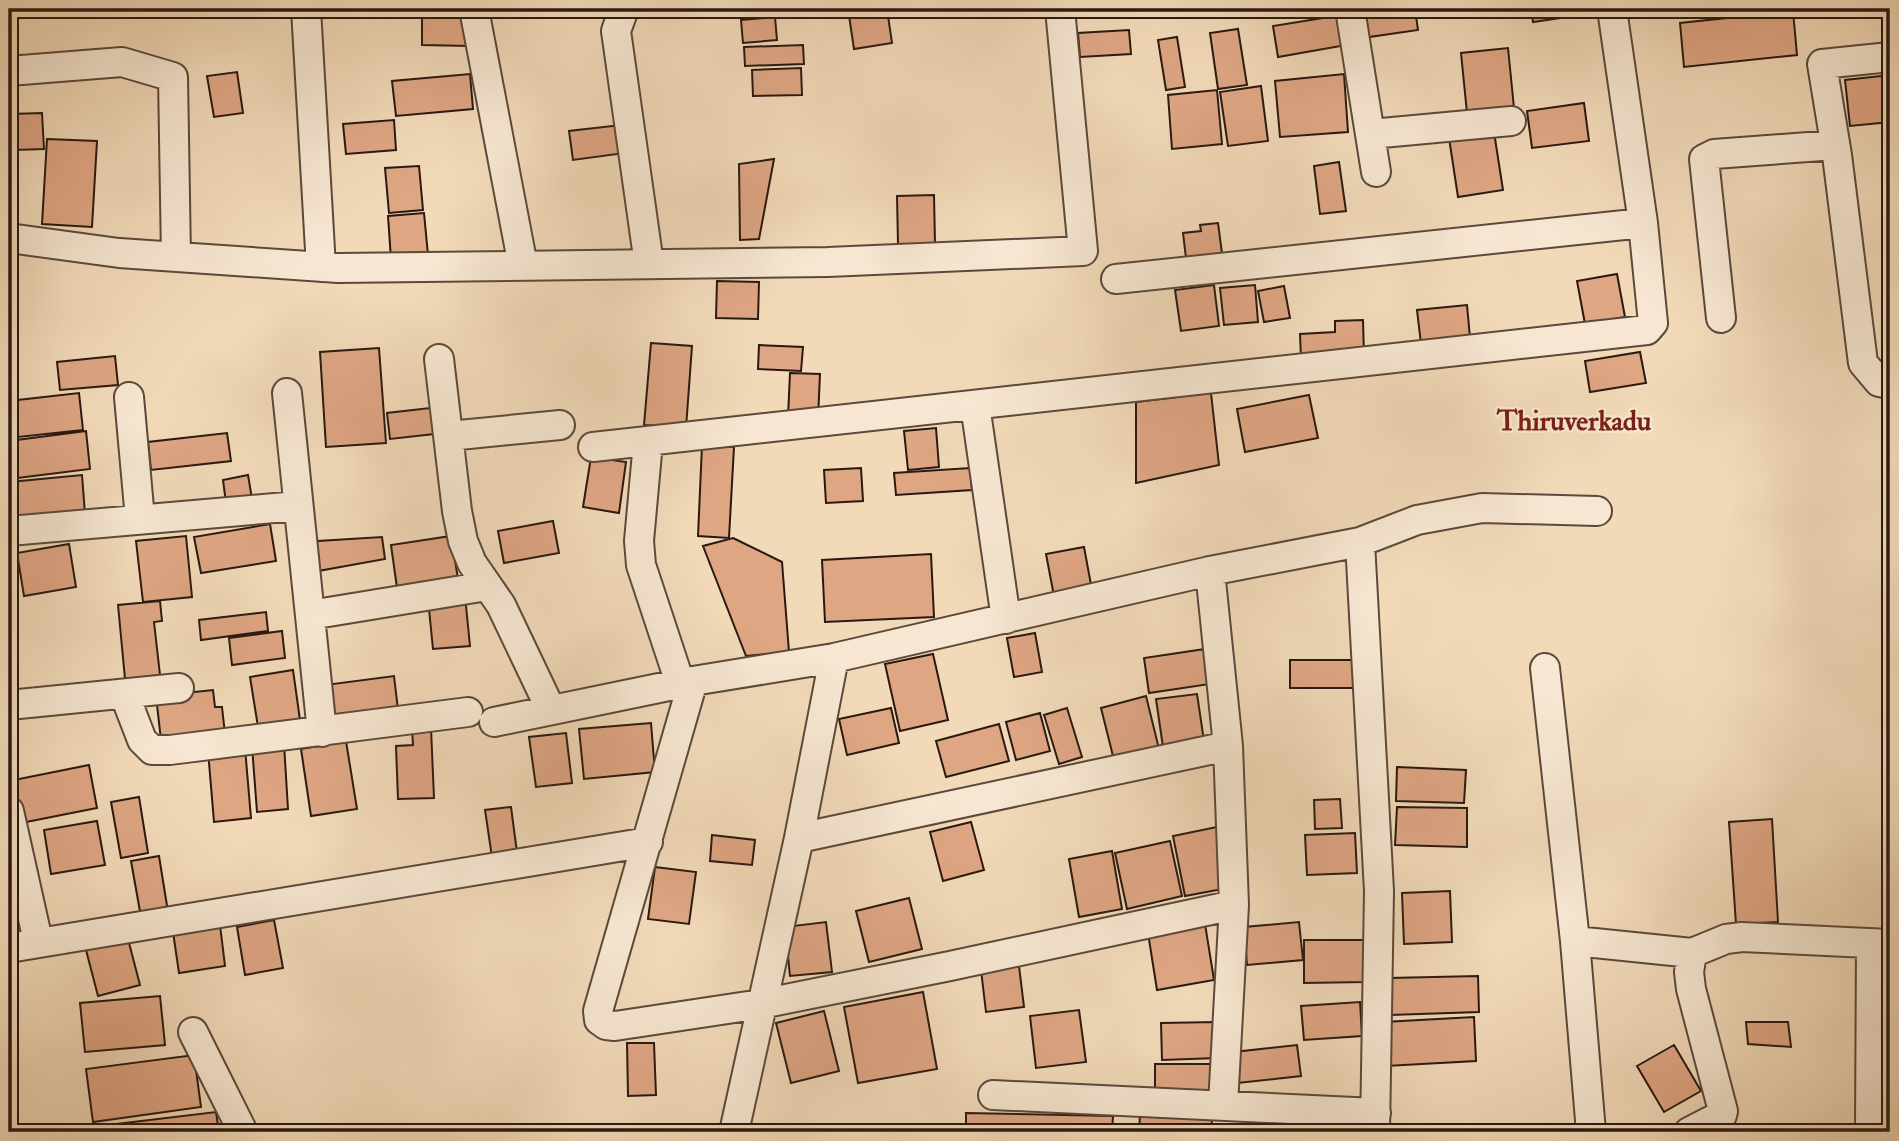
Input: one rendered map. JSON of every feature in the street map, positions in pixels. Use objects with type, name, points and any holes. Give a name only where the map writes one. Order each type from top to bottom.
[{"type":"street","points":[[306,9],[321,267]]},
{"type":"street","points":[[474,9],[523,266]]},
{"type":"street","points":[[624,9],[617,31],[649,264]]},
{"type":"street","points":[[9,238],[120,253],[321,267],[828,262],[1083,251],[1060,9]]},
{"type":"street","points":[[1350,9],[1377,172]]},
{"type":"street","points":[[593,447],[1647,330],[1653,323],[1643,223],[1612,9]]},
{"type":"street","points":[[1890,57],[1822,64],[1863,363],[1879,382],[1890,384]]},
{"type":"street","points":[[9,71],[122,62],[173,77],[176,257]]},
{"type":"street","points":[[1371,134],[1511,121]]},
{"type":"street","points":[[1721,318],[1704,159],[1714,154],[1835,145]]},
{"type":"street","points":[[1116,279],[1643,223]]},
{"type":"street","points":[[439,359],[463,541],[472,563],[501,605],[551,710]]},
{"type":"street","points":[[287,393],[322,732]]},
{"type":"street","points":[[129,397],[140,519]]},
{"type":"street","points":[[975,405],[1006,620]]},
{"type":"street","points":[[449,436],[561,425]]},
{"type":"street","points":[[648,442],[640,520],[641,565],[686,682],[648,842],[598,1011],[599,1020],[606,1025],[615,1026],[761,1004],[1234,905]]},
{"type":"street","points":[[9,531],[298,506]]},
{"type":"street","points":[[495,722],[686,682],[834,658],[1210,572],[1360,542],[1417,520],[1482,509],[1597,511]]},
{"type":"street","points":[[993,1095],[1223,1105],[1375,1123],[1379,891],[1360,542]]},
{"type":"street","points":[[1210,572],[1228,746],[1234,905],[1223,1105]]},
{"type":"street","points":[[310,615],[487,586]]},
{"type":"street","points":[[734,1132],[799,838],[834,658]]},
{"type":"street","points":[[1545,668],[1591,1132]]},
{"type":"street","points":[[9,705],[125,696],[179,688]]},
{"type":"street","points":[[125,696],[142,740],[152,750],[322,732],[468,712]]},
{"type":"street","points":[[799,838],[1228,746]]},
{"type":"street","points":[[9,811],[38,941]]},
{"type":"street","points":[[9,947],[648,842]]},
{"type":"street","points":[[1574,941],[1692,953],[1726,939],[1742,937],[1880,943],[1870,1132]]},
{"type":"street","points":[[1689,1132],[1723,1115],[1690,989],[1692,953]]},
{"type":"street","points":[[193,1032],[243,1132]]},
{"type":"building","points":[[327,9],[420,9],[420,12],[327,13]]},
{"type":"building","points":[[848,9],[887,9],[892,43],[854,49]]},
{"type":"building","points":[[1415,9],[1418,30],[1369,37],[1365,10]]},
{"type":"building","points":[[1531,9],[1601,9],[1601,12],[1533,22]]},
{"type":"building","points":[[1793,11],[1797,55],[1684,67],[1680,23]]},
{"type":"building","points":[[422,14],[470,14],[470,46],[422,45]]},
{"type":"building","points":[[1348,14],[1352,44],[1278,57],[1273,26]]},
{"type":"building","points":[[775,17],[777,40],[743,43],[741,20]]},
{"type":"building","points":[[1238,29],[1247,85],[1218,89],[1210,33]]},
{"type":"building","points":[[1129,30],[1131,54],[1080,57],[1078,33]]},
{"type":"building","points":[[1177,37],[1185,87],[1166,90],[1158,40]]},
{"type":"building","points":[[803,45],[804,64],[745,66],[744,47]]},
{"type":"building","points":[[1508,48],[1514,108],[1467,113],[1461,53]]},
{"type":"building","points":[[801,68],[802,95],[753,96],[752,70]]},
{"type":"building","points":[[237,72],[243,113],[214,117],[207,76]]},
{"type":"building","points":[[470,74],[473,109],[396,116],[392,81]]},
{"type":"building","points":[[1344,74],[1348,132],[1280,137],[1275,81]]},
{"type":"building","points":[[1890,75],[1890,122],[1850,126],[1845,80]]},
{"type":"building","points":[[1261,86],[1268,141],[1228,146],[1220,92]]},
{"type":"building","points":[[1217,90],[1222,144],[1172,149],[1168,95]]},
{"type":"building","points":[[1584,103],[1589,141],[1532,148],[1527,111]]},
{"type":"building","points":[[42,113],[44,149],[13,150],[11,114]]},
{"type":"building","points":[[394,120],[396,150],[346,154],[343,124]]},
{"type":"building","points":[[621,125],[625,153],[573,160],[569,131]]},
{"type":"building","points":[[1494,132],[1503,190],[1458,197],[1449,138]]},
{"type":"building","points":[[47,139],[97,141],[92,227],[42,224]]},
{"type":"building","points":[[774,159],[759,239],[740,240],[739,164]]},
{"type":"building","points":[[1339,162],[1346,211],[1320,214],[1314,166]]},
{"type":"building","points":[[419,166],[423,210],[389,213],[385,168]]},
{"type":"building","points":[[934,195],[935,244],[898,244],[897,196]]},
{"type":"building","points":[[424,213],[428,255],[391,259],[388,216]]},
{"type":"building","points":[[1218,223],[1223,261],[1216,262],[1215,254],[1186,258],[1183,233],[1201,231],[1200,225]]},
{"type":"building","points":[[1617,274],[1625,317],[1585,324],[1577,281]]},
{"type":"building","points":[[717,281],[759,282],[758,319],[716,318]]},
{"type":"building","points":[[1214,285],[1219,326],[1181,331],[1175,290]]},
{"type":"building","points":[[1255,285],[1258,322],[1224,325],[1220,288]]},
{"type":"building","points":[[1284,286],[1290,318],[1264,322],[1258,291]]},
{"type":"building","points":[[1467,305],[1470,338],[1421,344],[1417,310]]},
{"type":"building","points":[[1363,320],[1364,356],[1301,359],[1300,334],[1335,332],[1335,321]]},
{"type":"building","points":[[651,343],[692,346],[686,428],[644,425]]},
{"type":"building","points":[[759,345],[803,347],[801,371],[758,369]]},
{"type":"building","points":[[379,348],[386,443],[326,447],[320,352]]},
{"type":"building","points":[[1640,352],[1646,383],[1590,392],[1585,361]]},
{"type":"building","points":[[115,356],[118,385],[60,390],[57,362]]},
{"type":"building","points":[[790,373],[820,374],[818,419],[788,417]]},
{"type":"building","points":[[79,393],[83,430],[9,438],[9,401]]},
{"type":"building","points":[[1211,393],[1219,465],[1136,483],[1136,402]]},
{"type":"building","points":[[1309,395],[1318,438],[1245,452],[1237,409]]},
{"type":"building","points":[[439,407],[443,433],[390,439],[387,413]]},
{"type":"building","points":[[936,428],[939,467],[908,470],[904,431]]},
{"type":"building","points":[[86,431],[90,469],[9,479],[9,441]]},
{"type":"building","points":[[227,433],[231,461],[151,470],[148,442]]},
{"type":"building","points":[[702,445],[734,447],[729,538],[698,536]]},
{"type":"building","points":[[591,457],[626,462],[619,513],[583,507]]},
{"type":"building","points":[[861,468],[863,501],[826,503],[824,470]]},
{"type":"building","points":[[970,468],[972,490],[896,495],[894,473]]},
{"type":"building","points":[[82,475],[85,514],[14,520],[10,482]]},
{"type":"building","points":[[248,475],[252,499],[226,503],[223,480]]},
{"type":"building","points":[[553,521],[559,553],[504,563],[498,531]]},
{"type":"building","points":[[270,524],[276,561],[201,573],[194,537]]},
{"type":"building","points":[[186,536],[192,597],[143,602],[136,541]]},
{"type":"building","points":[[451,536],[458,579],[397,588],[391,545]]},
{"type":"building","points":[[382,537],[385,559],[307,573],[302,542]]},
{"type":"building","points":[[733,538],[782,562],[789,652],[746,656],[703,546]]},
{"type":"building","points":[[69,544],[76,587],[24,596],[17,553]]},
{"type":"building","points":[[1084,547],[1092,590],[1054,596],[1046,554]]},
{"type":"building","points":[[931,554],[934,617],[825,622],[822,560]]},
{"type":"building","points":[[465,596],[470,646],[433,649],[428,599]]},
{"type":"building","points":[[160,601],[162,621],[154,622],[160,675],[125,679],[118,605]]},
{"type":"building","points":[[266,612],[268,631],[201,640],[199,620]]},
{"type":"building","points":[[282,631],[285,658],[232,665],[229,638]]},
{"type":"building","points":[[1035,633],[1042,672],[1014,677],[1007,638]]},
{"type":"building","points":[[1205,649],[1210,684],[1149,693],[1144,658]]},
{"type":"building","points":[[933,654],[948,720],[900,731],[885,664]]},
{"type":"building","points":[[1290,660],[1354,660],[1354,688],[1290,688]]},
{"type":"building","points":[[293,670],[300,720],[258,727],[250,677]]},
{"type":"building","points":[[394,676],[398,710],[329,719],[325,685]]},
{"type":"building","points":[[213,690],[215,707],[222,707],[225,734],[161,740],[156,696]]},
{"type":"building","points":[[1197,694],[1204,741],[1163,747],[1156,699]]},
{"type":"building","points":[[1146,696],[1159,749],[1114,760],[1101,708]]},
{"type":"building","points":[[891,708],[899,743],[847,755],[839,719]]},
{"type":"building","points":[[1067,708],[1082,757],[1059,764],[1044,715]]},
{"type":"building","points":[[1040,713],[1050,751],[1016,760],[1006,722]]},
{"type":"building","points":[[651,723],[655,772],[584,779],[579,729]]},
{"type":"building","points":[[999,724],[1009,761],[946,777],[936,741]]},
{"type":"building","points":[[431,728],[434,798],[398,799],[396,746],[413,745],[412,729]]},
{"type":"building","points":[[566,733],[572,783],[536,787],[529,737]]},
{"type":"building","points":[[346,741],[357,809],[311,816],[301,749]]},
{"type":"building","points":[[284,744],[288,809],[257,812],[252,746]]},
{"type":"building","points":[[245,748],[251,818],[214,822],[208,751]]},
{"type":"building","points":[[89,765],[97,808],[16,824],[9,781]]},
{"type":"building","points":[[1397,767],[1466,770],[1464,803],[1396,801]]},
{"type":"building","points":[[139,797],[148,853],[121,858],[111,802]]},
{"type":"building","points":[[1340,799],[1342,828],[1315,829],[1314,800]]},
{"type":"building","points":[[511,807],[518,860],[493,864],[485,810]]},
{"type":"building","points":[[1397,807],[1467,808],[1467,847],[1395,845]]},
{"type":"building","points":[[1772,819],[1778,922],[1736,924],[1729,822]]},
{"type":"building","points":[[97,821],[105,865],[51,874],[44,830]]},
{"type":"building","points":[[971,822],[984,870],[943,881],[930,832]]},
{"type":"building","points":[[1217,827],[1228,888],[1185,896],[1173,836]]},
{"type":"building","points":[[1355,833],[1357,873],[1307,875],[1305,835]]},
{"type":"building","points":[[712,835],[755,840],[752,865],[710,861]]},
{"type":"building","points":[[1170,841],[1182,896],[1127,909],[1115,853]]},
{"type":"building","points":[[1112,851],[1122,909],[1079,917],[1069,859]]},
{"type":"building","points":[[159,856],[168,912],[141,917],[131,861]]},
{"type":"building","points":[[655,867],[696,872],[689,924],[648,919]]},
{"type":"building","points":[[1450,891],[1452,942],[1404,944],[1402,893]]},
{"type":"building","points":[[909,898],[922,949],[869,962],[856,911]]},
{"type":"building","points":[[274,920],[283,968],[245,975],[237,927]]},
{"type":"building","points":[[826,922],[832,972],[790,976],[785,927]]},
{"type":"building","points":[[1299,922],[1303,960],[1247,965],[1244,927]]},
{"type":"building","points":[[1205,924],[1214,980],[1157,990],[1148,933]]},
{"type":"building","points":[[220,925],[225,966],[179,973],[173,932]]},
{"type":"building","points":[[128,939],[140,985],[98,996],[86,950]]},
{"type":"building","points":[[1304,940],[1366,940],[1366,982],[1304,983]]},
{"type":"building","points":[[1019,966],[1024,1007],[986,1012],[981,970]]},
{"type":"building","points":[[1478,976],[1479,1012],[1390,1015],[1389,978]]},
{"type":"building","points":[[923,992],[937,1069],[858,1083],[844,1007]]},
{"type":"building","points":[[160,996],[165,1045],[85,1052],[80,1003]]},
{"type":"building","points":[[1360,1002],[1362,1036],[1304,1040],[1301,1006]]},
{"type":"building","points":[[1079,1010],[1086,1062],[1036,1068],[1030,1016]]},
{"type":"building","points":[[824,1011],[839,1071],[791,1083],[776,1023]]},
{"type":"building","points":[[1474,1017],[1476,1061],[1386,1066],[1384,1022]]},
{"type":"building","points":[[1217,1022],[1218,1058],[1162,1060],[1161,1023]]},
{"type":"building","points":[[1746,1022],[1788,1022],[1791,1047],[1748,1044]]},
{"type":"building","points":[[627,1043],[654,1043],[656,1095],[628,1096]]},
{"type":"building","points":[[1297,1045],[1301,1076],[1238,1083],[1234,1052]]},
{"type":"building","points":[[1674,1045],[1701,1091],[1664,1112],[1637,1066]]},
{"type":"building","points":[[194,1055],[201,1107],[93,1122],[86,1069]]},
{"type":"building","points":[[1155,1064],[1215,1064],[1214,1096],[1155,1096]]},
{"type":"building","points":[[216,1112],[219,1132],[83,1132],[83,1128]]},
{"type":"building","points":[[966,1113],[1113,1116],[1112,1132],[966,1132]]},
{"type":"building","points":[[1140,1115],[1212,1120],[1211,1132],[1139,1132]]},
{"type":"building","points":[[1417,1126],[1493,1127],[1493,1132],[1417,1132]]},
{"type":"district","name":"Thiruverkadu","points":[[1574,421]]}]
